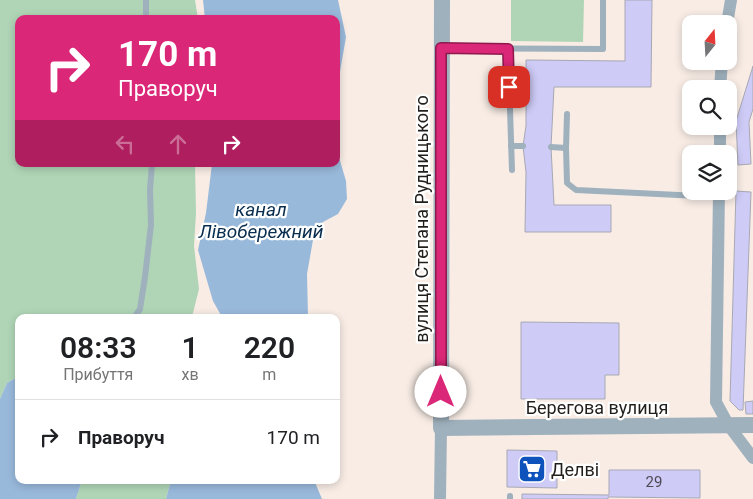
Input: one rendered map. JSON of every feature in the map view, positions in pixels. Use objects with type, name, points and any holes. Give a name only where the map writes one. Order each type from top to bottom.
[{"type":"street","name":"вулиця Степана Рудницького","points":[[440,499],[442,0]]},
{"type":"street","points":[[728,15],[731,0]]},
{"type":"street","points":[[719,200],[716,402],[729,426],[753,458]]},
{"type":"street","name":"Берегова вулиця","points":[[441,428],[753,425]]},
{"type":"lane","points":[[146,0],[146,15]]},
{"type":"lane","points":[[441,48],[603,49],[603,0]]},
{"type":"lane","points":[[508,49],[512,170]]},
{"type":"lane","points":[[566,114],[567,184],[576,190],[682,193]]},
{"type":"lane","points":[[511,146],[523,146]]},
{"type":"lane","points":[[551,147],[566,148]]},
{"type":"lane","points":[[137,314],[140,309],[151,226],[152,167]]},
{"type":"green space","points":[[0,0],[195,0],[197,15],[15,15],[15,167],[195,167],[196,213],[194,246],[199,289],[193,314],[15,314],[15,378],[7,383],[0,399]]},
{"type":"green space","points":[[511,0],[584,0],[583,42],[511,41]]},
{"type":"green space","points":[[81,484],[170,484],[166,499],[76,499]]},
{"type":"water","points":[[203,0],[338,0],[346,37],[340,72],[340,15],[205,15]]},
{"type":"water","name":"канал Лівобережний","points":[[340,161],[346,181],[347,199],[338,214],[323,222],[313,240],[307,274],[308,314],[220,314],[213,301],[198,250],[206,213],[212,167],[340,167]]},
{"type":"water","points":[[15,378],[15,484],[81,484],[76,499],[0,499],[0,399],[7,383]]},
{"type":"water","points":[[170,484],[316,484],[322,499],[166,499]]},
{"type":"building","points":[[625,0],[652,0],[651,87],[554,87],[551,147],[554,205],[611,205],[611,232],[525,232],[526,172],[523,146],[526,126],[526,60],[625,61]]},
{"type":"building","points":[[753,66],[753,109],[749,122],[751,164],[738,165],[737,118]]},
{"type":"building","points":[[737,191],[751,192],[743,410],[739,410],[730,401],[736,200]]},
{"type":"building","points":[[521,322],[619,323],[619,375],[605,375],[605,399],[521,399]]},
{"type":"building","points":[[753,401],[753,414],[746,414],[745,402]]},
{"type":"building","name":"Делві","points":[[507,450],[557,451],[557,488],[507,487]]},
{"type":"building","points":[[609,470],[700,470],[700,498],[608,497],[608,499],[522,499],[522,494],[609,495]]},
{"type":"place","name":"Делві","points":[[532,469]]},
{"type":"route","points":[[441,392],[441,48],[508,49],[509,87]]}]
